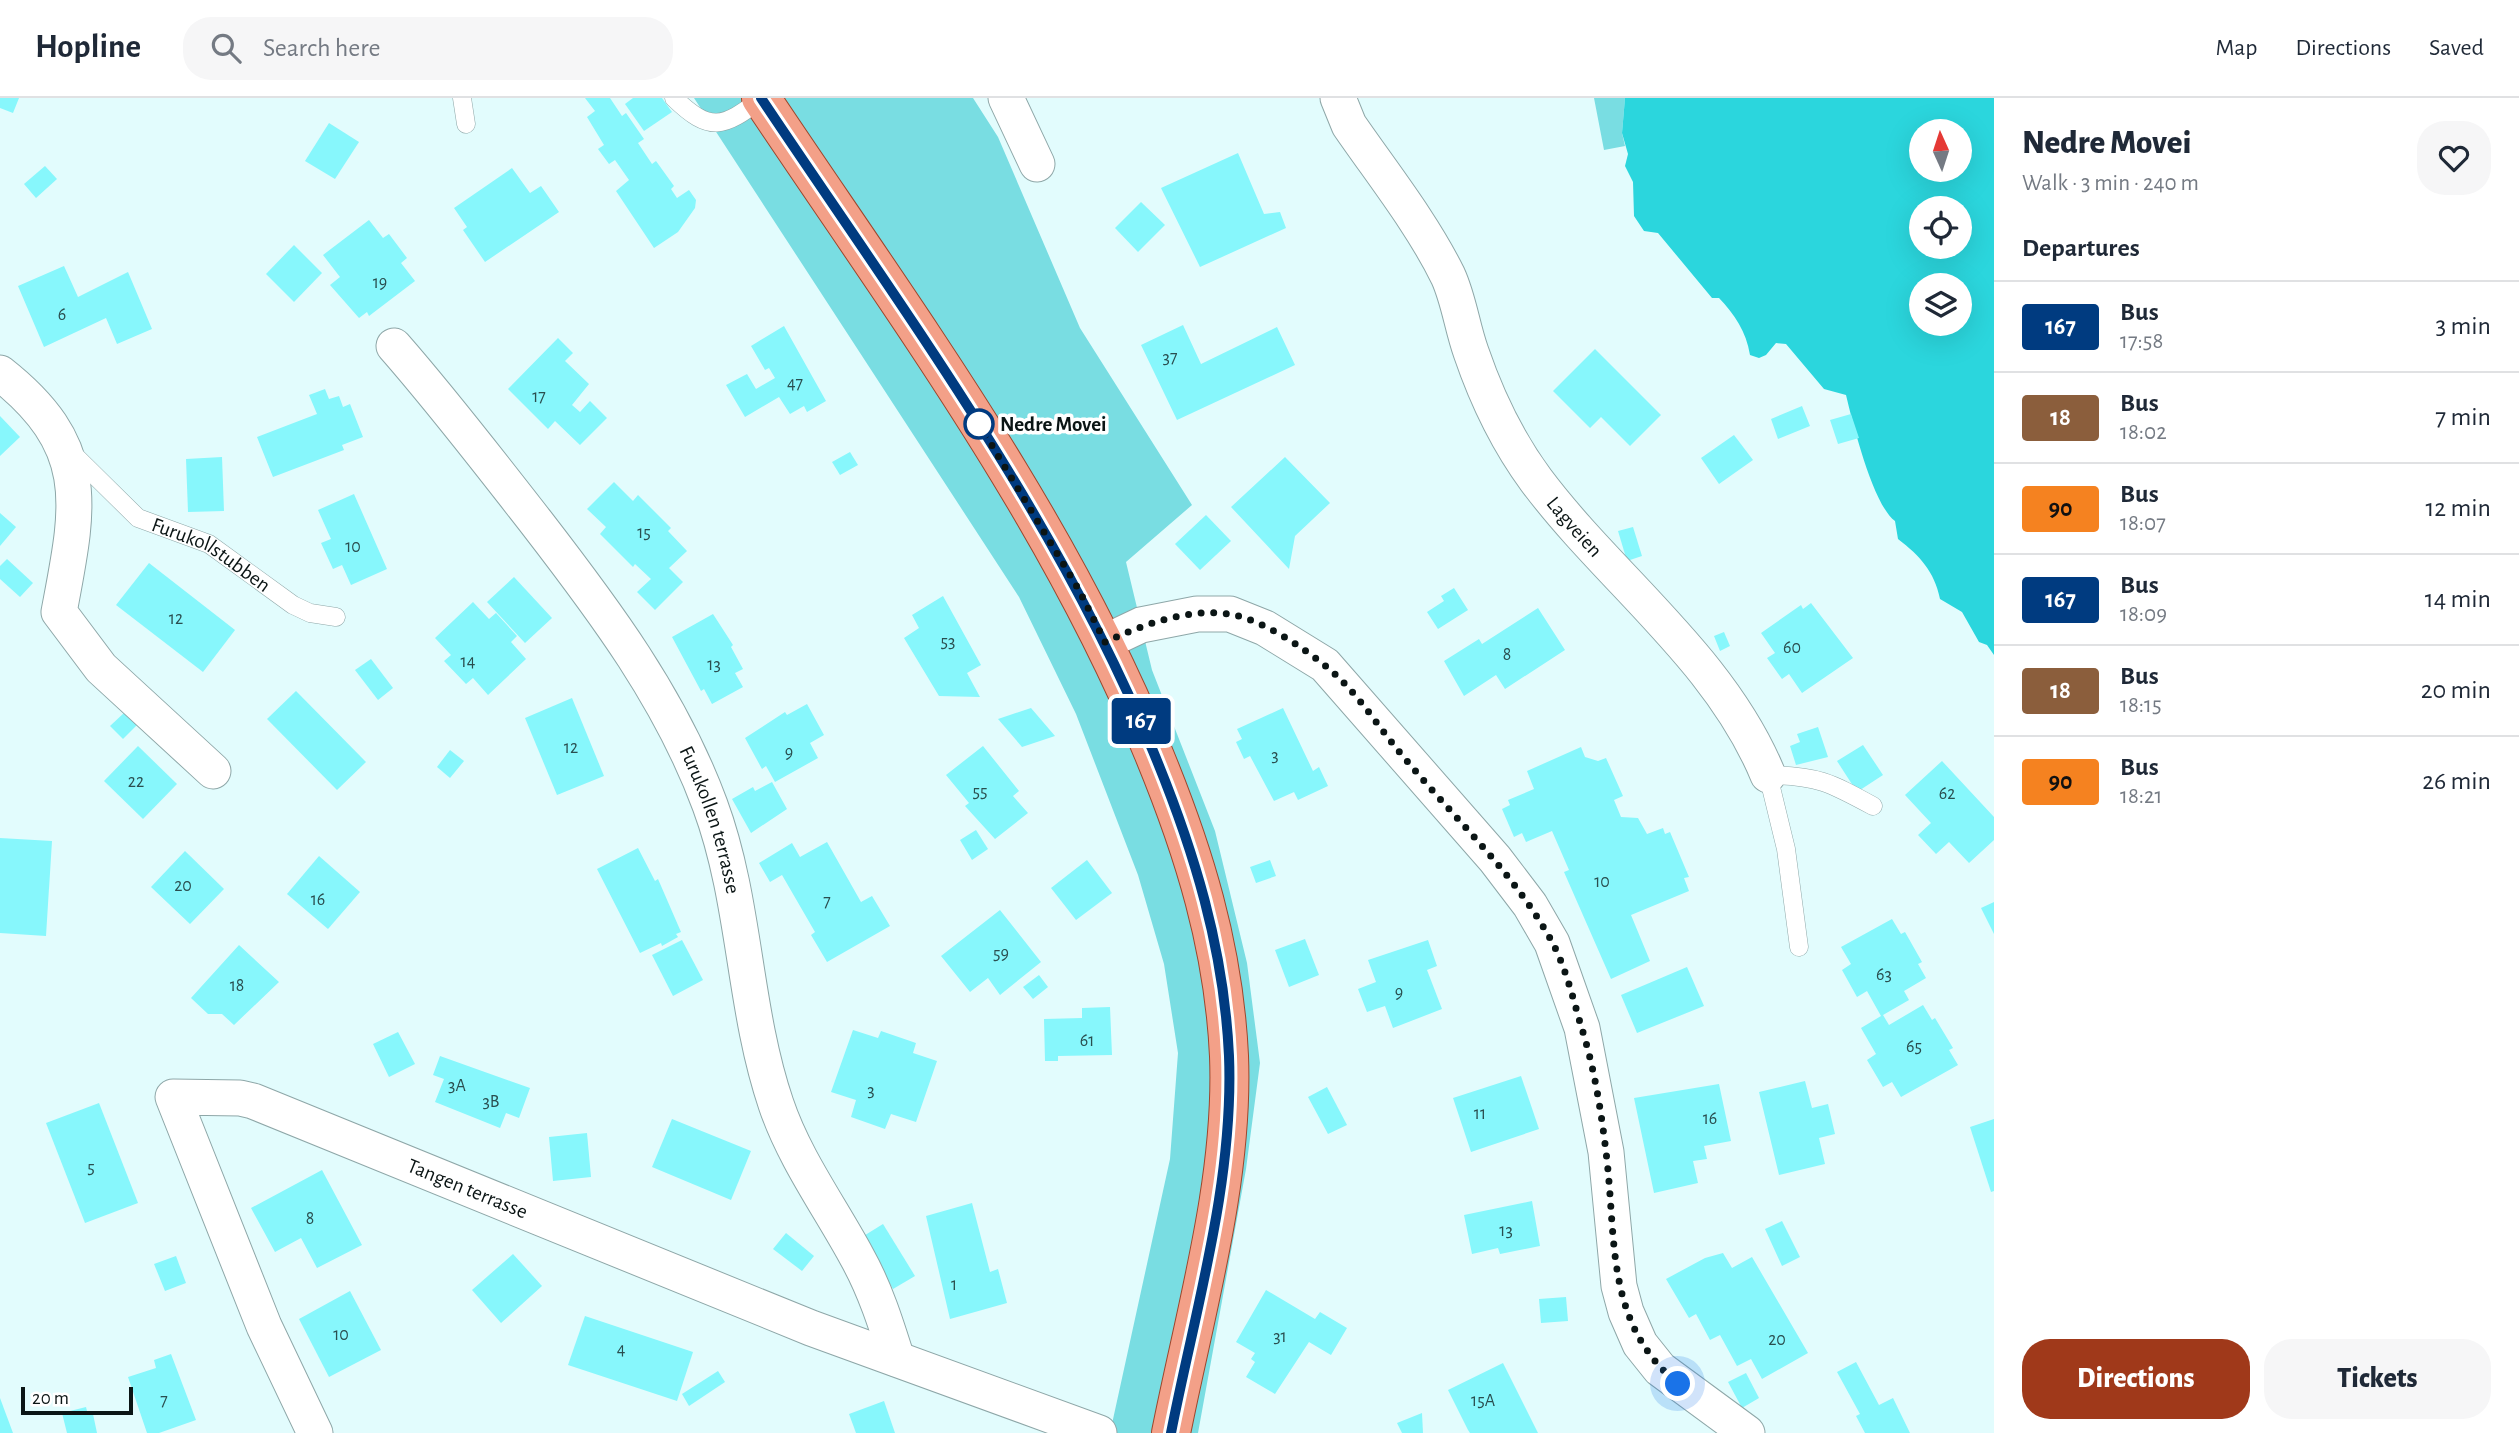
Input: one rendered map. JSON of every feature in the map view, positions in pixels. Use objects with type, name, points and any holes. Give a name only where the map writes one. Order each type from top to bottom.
[{"type":"main road","points":[[761,98],[980,426],[1079,590],[1105,642],[1184,827],[1207,903],[1225,1001],[1229,1060],[1226,1132],[1216,1208],[1171,1433]]},
{"type":"street","points":[[1006,98],[1037,164]]},
{"type":"street","name":"Lagveien","points":[[1338,98],[1349,125],[1447,275],[1474,360],[1516,448],[1563,512],[1695,658],[1748,733],[1768,775]]},
{"type":"street","name":"Furukollen terrasse","points":[[394,346],[442,400],[583,580],[646,674],[682,738],[710,807],[730,875],[758,1037],[776,1104],[818,1189],[859,1259],[876,1296],[897,1359]]},
{"type":"street","name":"Furukollstubben","points":[[0,373],[42,410],[66,449],[72,469],[73,520],[59,612],[101,668],[212,771]]},
{"type":"street","points":[[1105,642],[1141,625],[1198,614],[1230,614],[1265,628],[1325,665],[1495,859],[1530,905],[1552,943],[1582,1028],[1606,1152],[1616,1263],[1626,1312],[1640,1344],[1660,1368],[1747,1433]]},
{"type":"street","name":"Tangen terrasse","points":[[315,1433],[264,1326],[173,1097],[253,1101],[589,1240],[897,1359],[1099,1433]]},
{"type":"lane","points":[[462,98],[466,124]]},
{"type":"lane","points":[[674,98],[692,115],[710,124],[731,122],[761,98]]},
{"type":"lane","name":"Furukollstubben","points":[[66,449],[138,518],[195,537],[293,605],[310,613],[336,617]]},
{"type":"lane","points":[[1768,775],[1808,776],[1831,783],[1872,806]]},
{"type":"lane","name":"Lagveien","points":[[1768,775],[1786,849],[1798,947]]},
{"type":"shaded area","points":[[694,98],[973,98],[998,137],[1080,328],[1192,505],[1126,562],[1152,670],[1215,831],[1247,963],[1260,1063],[1246,1169],[1198,1433],[1110,1433],[1170,1159],[1178,1053],[1164,964],[1138,875],[1076,714],[1019,597]]},
{"type":"shaded area","points":[[1594,98],[1625,98],[1622,133],[1625,146],[1604,150]]},
{"type":"shaded area","points":[[1625,98],[1994,98],[1994,655],[1987,645],[1979,642],[1962,612],[1940,599],[1934,580],[1925,565],[1898,539],[1895,521],[1879,499],[1872,482],[1846,395],[1824,389],[1786,344],[1776,343],[1766,355],[1759,358],[1750,355],[1743,331],[1725,304],[1719,298],[1712,298],[1658,233],[1644,231],[1634,216],[1633,182],[1625,166],[1628,154],[1622,133]]},
{"type":"building","points":[[0,98],[19,98],[13,113],[0,108]]},
{"type":"building","points":[[585,98],[610,98],[622,116],[626,113],[644,139],[638,143],[652,164],[656,161],[674,186],[671,189],[677,198],[689,190],[696,200],[695,208],[678,232],[654,248],[616,191],[629,180],[615,160],[609,164],[598,149],[604,145],[587,117],[595,111]]},
{"type":"building","points":[[633,98],[662,98],[672,112],[644,131],[625,104]]},
{"type":"building","points":[[329,123],[359,142],[335,179],[305,161]]},
{"type":"building","points":[[1238,153],[1264,214],[1280,212],[1286,228],[1200,267],[1161,188]]},
{"type":"building","points":[[45,166],[57,179],[36,198],[24,184]]},
{"type":"building","points":[[512,168],[530,193],[541,186],[559,212],[485,262],[463,230],[467,227],[454,208]]},
{"type":"building","points":[[1141,202],[1165,225],[1138,252],[1115,228]]},
{"type":"building","points":[[369,220],[383,238],[389,234],[407,258],[401,263],[415,281],[369,316],[367,312],[359,318],[330,285],[340,277],[323,255]]},
{"type":"building","points":[[294,245],[322,273],[294,302],[266,274]]},
{"type":"building","points":[[64,266],[78,297],[128,272],[152,329],[117,344],[106,318],[44,347],[18,286]]},
{"type":"building","points":[[1183,325],[1201,364],[1277,327],[1295,365],[1177,420],[1141,345]]},
{"type":"building","points":[[784,326],[826,401],[807,412],[804,406],[790,414],[779,397],[745,417],[726,385],[747,374],[756,389],[775,378],[769,368],[765,370],[751,346]]},
{"type":"building","points":[[558,338],[573,353],[565,361],[589,384],[572,405],[580,412],[590,401],[607,418],[580,445],[555,421],[548,429],[508,389]]},
{"type":"building","points":[[1595,349],[1661,415],[1630,446],[1601,417],[1590,428],[1553,391]]},
{"type":"building","points":[[325,389],[329,399],[339,396],[343,407],[350,404],[363,437],[342,445],[344,450],[273,477],[257,437],[317,414],[309,395]]},
{"type":"building","points":[[1802,406],[1810,426],[1778,439],[1771,419]]},
{"type":"building","points":[[1851,414],[1859,438],[1838,444],[1830,420]]},
{"type":"building","points":[[0,416],[20,437],[0,456]]},
{"type":"building","points":[[1734,435],[1753,460],[1719,484],[1701,458]]},
{"type":"building","points":[[850,452],[858,465],[840,475],[832,462]]},
{"type":"building","points":[[222,457],[224,511],[188,512],[186,459]]},
{"type":"building","points":[[1285,457],[1330,503],[1295,536],[1289,569],[1231,507]]},
{"type":"building","points":[[614,482],[633,501],[638,495],[671,528],[668,531],[687,551],[669,568],[683,582],[655,610],[637,592],[651,579],[635,564],[633,567],[600,534],[606,527],[587,509]]},
{"type":"building","points":[[354,494],[387,569],[351,585],[342,565],[333,569],[321,543],[331,539],[318,510]]},
{"type":"building","points":[[0,513],[16,527],[0,546]]},
{"type":"building","points":[[1206,515],[1231,541],[1200,570],[1175,544]]},
{"type":"building","points":[[1633,527],[1642,556],[1627,561],[1618,531]]},
{"type":"building","points":[[7,559],[33,583],[20,597],[0,579],[0,566]]},
{"type":"building","points":[[149,563],[235,630],[203,672],[116,605]]},
{"type":"building","points":[[514,577],[552,618],[525,643],[487,602]]},
{"type":"building","points":[[1454,588],[1468,610],[1438,629],[1427,612],[1444,601],[1441,596]]},
{"type":"building","points":[[943,596],[981,665],[967,673],[980,697],[939,696],[904,638],[919,628],[912,615]]},
{"type":"building","points":[[473,602],[489,619],[496,613],[517,636],[511,642],[526,659],[488,695],[473,678],[466,684],[444,661],[451,655],[435,638]]},
{"type":"building","points":[[1811,603],[1853,658],[1802,693],[1789,674],[1782,679],[1767,658],[1775,653],[1761,633],[1801,605],[1803,609]]},
{"type":"building","points":[[1538,608],[1565,650],[1505,689],[1496,675],[1464,696],[1444,661],[1479,639],[1482,644]]},
{"type":"building","points":[[713,614],[733,645],[731,647],[743,669],[735,673],[743,687],[712,704],[704,689],[701,691],[672,637]]},
{"type":"building","points":[[1724,632],[1730,646],[1720,651],[1714,636]]},
{"type":"building","points":[[371,659],[393,688],[378,700],[355,670]]},
{"type":"building","points":[[296,691],[366,762],[337,790],[267,719]]},
{"type":"building","points":[[572,698],[604,776],[557,795],[525,718]]},
{"type":"building","points":[[807,704],[824,735],[810,743],[818,758],[775,782],[766,766],[762,769],[745,738],[785,712],[787,715]]},
{"type":"building","points":[[1031,708],[1055,736],[1022,747],[998,719]]},
{"type":"building","points":[[1283,708],[1313,771],[1319,767],[1328,786],[1298,800],[1294,792],[1274,801],[1250,756],[1244,759],[1236,742],[1242,739],[1237,729]]},
{"type":"building","points":[[125,712],[138,724],[123,739],[110,726]]},
{"type":"building","points":[[1818,727],[1828,757],[1796,765],[1790,746],[1800,742],[1797,734]]},
{"type":"building","points":[[1863,745],[1883,775],[1857,792],[1837,761]]},
{"type":"building","points":[[138,746],[177,784],[143,819],[104,781]]},
{"type":"building","points":[[983,746],[1019,791],[1013,796],[1028,813],[995,839],[965,806],[969,803],[946,775]]},
{"type":"building","points":[[1581,747],[1585,757],[1598,761],[1606,758],[1623,796],[1614,800],[1621,817],[1638,818],[1647,834],[1663,828],[1665,834],[1670,832],[1689,877],[1684,878],[1689,891],[1631,915],[1650,961],[1611,979],[1564,872],[1569,870],[1552,831],[1526,842],[1522,833],[1514,837],[1502,809],[1510,805],[1508,800],[1534,789],[1527,771]]},
{"type":"building","points":[[450,750],[464,761],[450,778],[437,767]]},
{"type":"building","points":[[1942,761],[1994,817],[1994,840],[1969,863],[1949,842],[1936,854],[1918,835],[1931,823],[1905,795]]},
{"type":"building","points":[[772,782],[787,809],[751,833],[732,799],[753,787],[755,791]]},
{"type":"building","points":[[976,830],[988,849],[972,860],[960,840]]},
{"type":"building","points":[[0,838],[52,841],[46,936],[0,933]]},
{"type":"building","points":[[827,842],[861,902],[872,896],[890,926],[827,962],[811,935],[815,932],[782,875],[770,882],[759,863],[792,843],[800,857]]},
{"type":"building","points":[[638,848],[655,881],[658,879],[681,932],[676,934],[678,937],[662,946],[661,943],[640,953],[597,869]]},
{"type":"building","points":[[185,851],[224,889],[190,924],[151,887]]},
{"type":"building","points":[[319,856],[360,892],[328,929],[287,894]]},
{"type":"building","points":[[1087,860],[1112,893],[1076,920],[1051,888]]},
{"type":"building","points":[[1270,860],[1276,876],[1256,883],[1250,867]]},
{"type":"building","points":[[1994,902],[1994,934],[1981,908]]},
{"type":"building","points":[[1000,910],[1041,962],[1000,995],[988,978],[970,992],[941,956]]},
{"type":"building","points":[[1892,919],[1901,934],[1905,932],[1922,962],[1918,964],[1926,978],[1904,991],[1909,1000],[1883,1015],[1889,1025],[1923,1005],[1932,1020],[1935,1018],[1953,1048],[1949,1050],[1958,1065],[1901,1097],[1892,1082],[1883,1087],[1867,1060],[1876,1054],[1861,1028],[1881,1016],[1867,991],[1857,997],[1842,970],[1851,964],[1841,947]]},
{"type":"building","points":[[1305,939],[1319,975],[1289,987],[1275,950]]},
{"type":"building","points":[[682,940],[703,980],[673,996],[652,955]]},
{"type":"building","points":[[1428,940],[1437,966],[1427,970],[1442,1009],[1393,1028],[1385,1006],[1367,1012],[1358,989],[1376,982],[1368,960]]},
{"type":"building","points":[[239,945],[279,982],[234,1025],[222,1014],[208,1014],[191,998]]},
{"type":"building","points":[[1687,967],[1704,1006],[1637,1033],[1621,995]]},
{"type":"building","points":[[1039,975],[1048,987],[1033,999],[1023,987]]},
{"type":"building","points":[[1110,1007],[1112,1055],[1058,1056],[1058,1061],[1045,1061],[1044,1019],[1082,1018],[1082,1008]]},
{"type":"building","points":[[853,1030],[878,1038],[881,1031],[916,1043],[913,1053],[937,1061],[916,1122],[891,1114],[885,1129],[851,1117],[856,1100],[831,1092]]},
{"type":"building","points":[[398,1032],[415,1064],[389,1077],[373,1044]]},
{"type":"building","points":[[440,1056],[530,1088],[519,1118],[506,1113],[500,1128],[435,1102],[444,1079],[433,1075]]},
{"type":"building","points":[[1521,1076],[1539,1129],[1471,1152],[1453,1098]]},
{"type":"building","points":[[1805,1081],[1812,1108],[1828,1104],[1835,1134],[1819,1138],[1825,1164],[1779,1175],[1759,1092]]},
{"type":"building","points":[[1719,1084],[1731,1141],[1704,1146],[1707,1159],[1693,1161],[1698,1183],[1654,1193],[1634,1098]]},
{"type":"building","points":[[1327,1087],[1347,1125],[1328,1134],[1308,1097]]},
{"type":"building","points":[[99,1103],[138,1203],[85,1223],[46,1123]]},
{"type":"building","points":[[672,1119],[751,1151],[731,1200],[652,1167]]},
{"type":"building","points":[[1994,1119],[1994,1191],[1991,1192],[1970,1127]]},
{"type":"building","points":[[587,1133],[591,1177],[553,1181],[549,1137]]},
{"type":"building","points":[[322,1170],[362,1245],[317,1268],[301,1238],[275,1252],[251,1208]]},
{"type":"building","points":[[1532,1201],[1540,1246],[1500,1254],[1498,1248],[1472,1254],[1464,1215]]},
{"type":"building","points":[[972,1203],[990,1272],[998,1269],[1007,1303],[950,1319],[926,1216]]},
{"type":"building","points":[[1782,1221],[1800,1257],[1782,1266],[1765,1229]]},
{"type":"building","points":[[883,1224],[915,1276],[893,1289],[862,1237]]},
{"type":"building","points":[[786,1233],[814,1256],[802,1271],[773,1249]]},
{"type":"building","points":[[1723,1253],[1732,1268],[1752,1257],[1808,1353],[1762,1379],[1751,1359],[1737,1366],[1720,1335],[1710,1340],[1696,1314],[1689,1318],[1666,1279],[1705,1258]]},
{"type":"building","points":[[513,1254],[542,1286],[501,1323],[472,1290]]},
{"type":"building","points":[[176,1256],[186,1283],[165,1291],[154,1264]]},
{"type":"building","points":[[1266,1290],[1315,1319],[1320,1312],[1347,1328],[1331,1355],[1309,1342],[1275,1394],[1246,1377],[1255,1362],[1251,1359],[1255,1353],[1236,1342]]},
{"type":"building","points":[[350,1291],[381,1350],[329,1377],[299,1319]]},
{"type":"building","points":[[1566,1297],[1568,1321],[1541,1323],[1539,1299]]},
{"type":"building","points":[[585,1316],[693,1352],[677,1401],[568,1365]]},
{"type":"building","points":[[171,1354],[196,1420],[159,1433],[147,1433],[128,1377],[156,1368],[154,1360]]},
{"type":"building","points":[[1856,1362],[1879,1405],[1893,1398],[1910,1433],[1865,1433],[1856,1416],[1860,1414],[1837,1372]]},
{"type":"building","points":[[1503,1363],[1538,1433],[1470,1433],[1448,1390]]},
{"type":"building","points":[[718,1371],[725,1382],[689,1406],[682,1394]]},
{"type":"building","points":[[1746,1373],[1759,1398],[1742,1408],[1728,1382]]},
{"type":"building","points":[[0,1398],[13,1433],[0,1433]]},
{"type":"building","points":[[884,1401],[895,1433],[856,1433],[849,1414]]},
{"type":"building","points":[[86,1407],[88,1415],[93,1414],[97,1433],[67,1433],[62,1413]]},
{"type":"building","points":[[1422,1413],[1423,1433],[1402,1433],[1397,1423]]},
{"type":"bus line","name":"167","points":[[761,98],[980,426],[1079,590],[1140,719],[1184,827],[1216,943],[1225,1001],[1229,1060],[1226,1132],[1216,1208],[1171,1433]]},
{"type":"place","name":"Nedre Movei","points":[[979,424]]},
{"type":"route","points":[[979,424],[1079,590],[1105,642],[1141,625],[1180,616],[1230,614],[1265,628],[1303,650],[1325,665],[1358,699],[1406,761],[1495,859],[1530,905],[1552,943],[1582,1028],[1596,1085],[1606,1152],[1619,1286],[1626,1312],[1640,1344],[1678,1384]]}]
